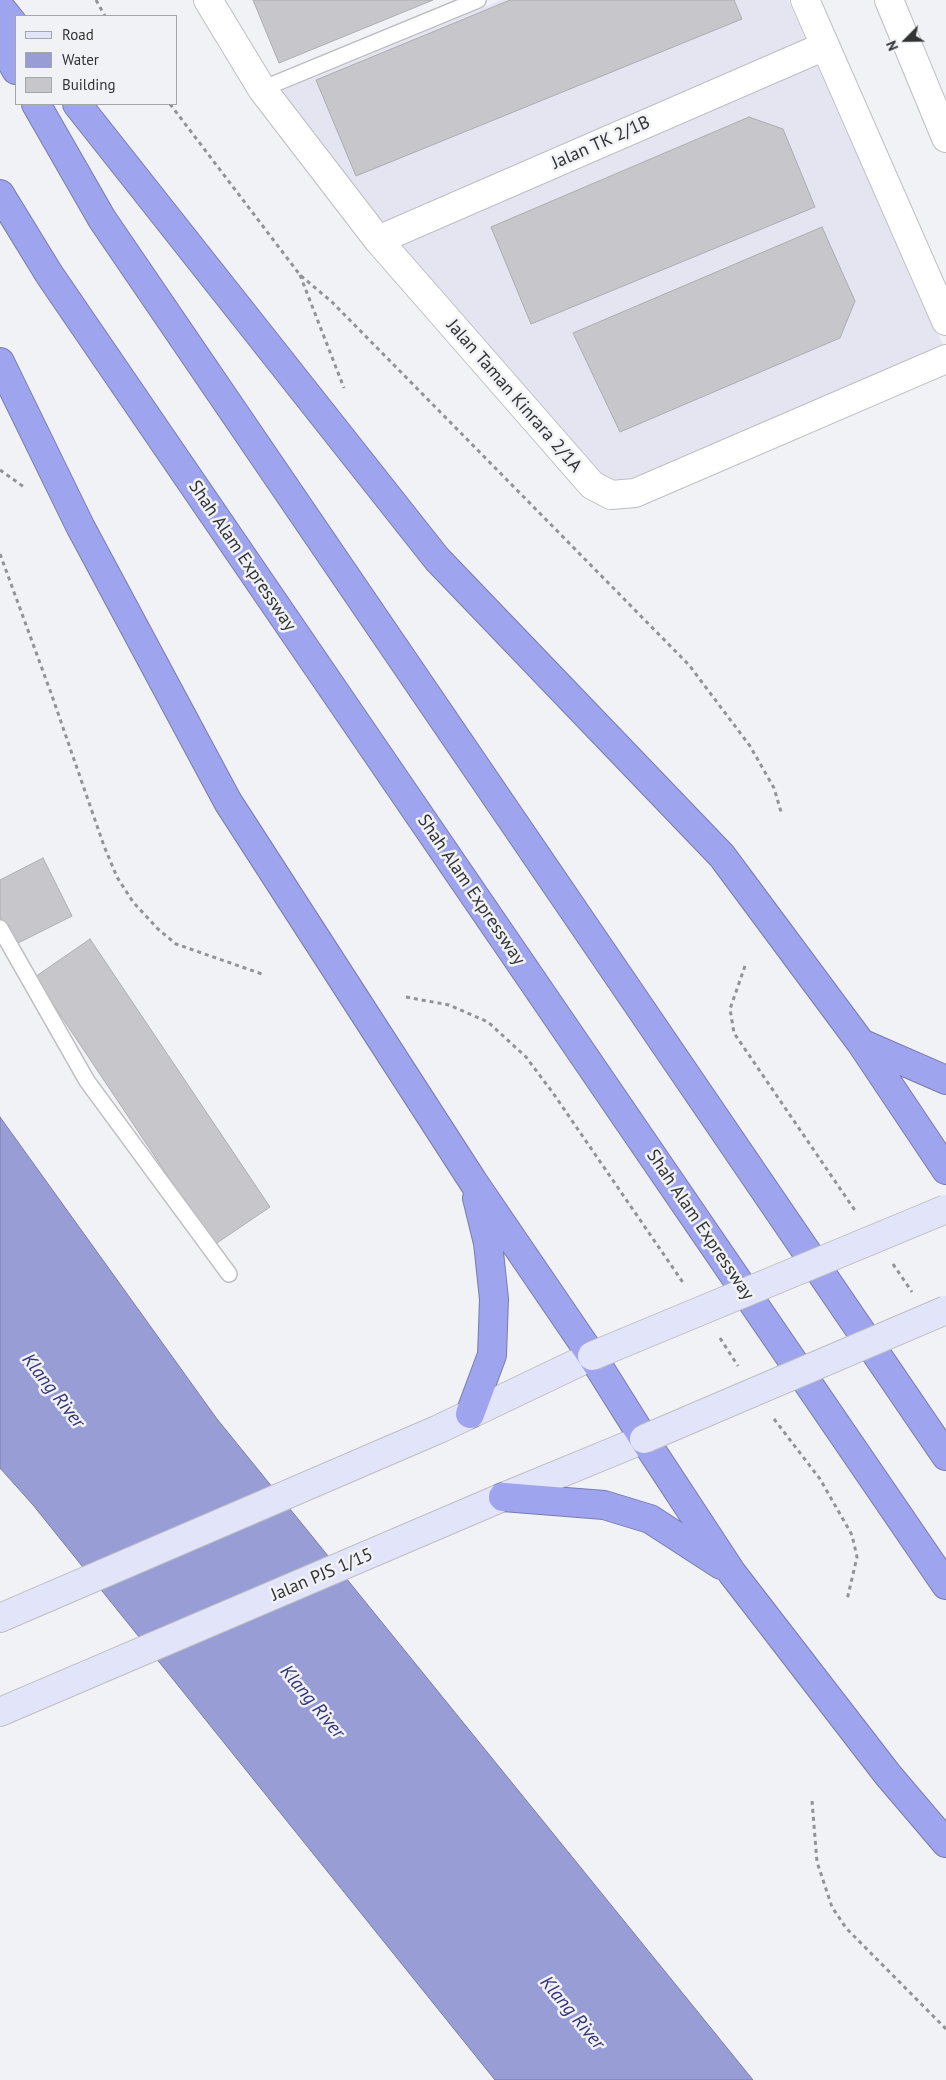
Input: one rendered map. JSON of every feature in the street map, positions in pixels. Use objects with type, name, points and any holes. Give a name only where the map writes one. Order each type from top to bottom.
[{"type":"highway","points":[[0,7],[15,26]]},
{"type":"highway","points":[[0,41],[15,68]]},
{"type":"highway","points":[[37,105],[102,219],[946,1456]]},
{"type":"highway","points":[[78,105],[437,559],[722,856],[861,1043],[946,1170]]},
{"type":"highway","name":"Shah Alam Expressway","points":[[0,194],[49,274],[946,1585]]},
{"type":"highway","points":[[0,362],[80,526],[228,802],[474,1183],[592,1356],[732,1573],[888,1775],[946,1843]]},
{"type":"highway","points":[[861,1043],[946,1080]]},
{"type":"highway","points":[[470,1414],[492,1355],[494,1299],[488,1242],[474,1183]]},
{"type":"highway","points":[[491,1502],[604,1505],[650,1520],[732,1573]]},
{"type":"main road","points":[[0,1618],[439,1429],[592,1356],[946,1209]]},
{"type":"main road","name":"Jalan PJS 1/15","points":[[0,1712],[946,1310]]},
{"type":"street","name":"Jalan Taman Kinrara 2/1A","points":[[208,0],[262,89],[378,240],[592,485],[611,495],[635,492],[946,359]]},
{"type":"street","points":[[805,0],[946,321]]},
{"type":"street","points":[[889,0],[946,138]]},
{"type":"street","name":"Jalan TK 2/1B","points":[[378,240],[825,46]]},
{"type":"lane","points":[[262,89],[478,0]]},
{"type":"lane","points":[[0,928],[88,1081],[229,1274]]},
{"type":"path","points":[[96,0],[104,15]]},
{"type":"path","points":[[171,105],[300,274],[332,302],[689,665],[750,746],[774,788],[782,815]]},
{"type":"path","points":[[300,274],[347,394]]},
{"type":"path","points":[[0,554],[104,846],[122,886],[158,929],[176,944],[262,974]]},
{"type":"path","points":[[745,966],[730,1009],[734,1033],[862,1220]]},
{"type":"path","points":[[406,997],[449,1006],[488,1022],[526,1057],[554,1092],[684,1284]]},
{"type":"path","points":[[890,1260],[912,1292]]},
{"type":"path","points":[[716,1333],[743,1373]]},
{"type":"path","points":[[770,1414],[820,1479],[852,1535],[857,1558],[847,1600]]},
{"type":"path","points":[[812,1800],[817,1862],[832,1906],[846,1928],[946,2029]]},
{"type":"shaded area","points":[[501,0],[788,0],[944,347],[631,479],[614,480],[601,473],[401,248],[279,92]]},
{"type":"water","name":"Klang River","points":[[0,1117],[217,1419],[753,2080],[495,2080],[33,1505],[0,1468]]},
{"type":"building","points":[[253,0],[433,0],[279,63]]},
{"type":"building","points":[[510,0],[734,0],[742,19],[356,176],[316,80]]},
{"type":"building","points":[[749,117],[783,129],[815,207],[531,324],[491,227]]},
{"type":"building","points":[[822,227],[855,301],[840,338],[620,432],[573,333]]},
{"type":"building","points":[[43,858],[72,916],[14,945],[0,917],[0,880]]},
{"type":"building","points":[[90,939],[270,1207],[214,1245],[35,977]]}]
